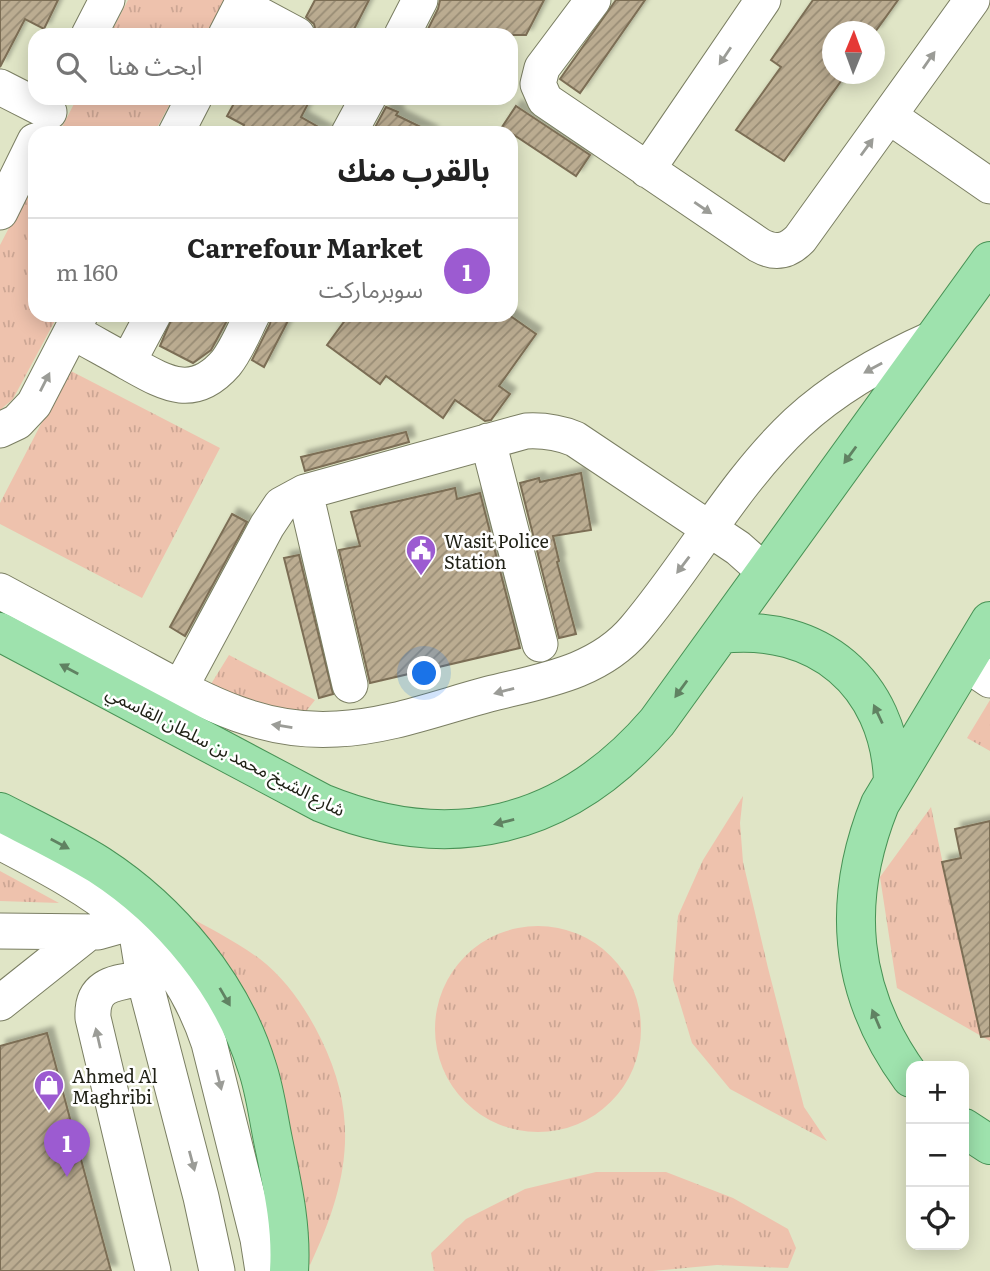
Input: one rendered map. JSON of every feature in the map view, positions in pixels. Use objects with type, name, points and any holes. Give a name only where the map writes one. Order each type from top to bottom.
[{"type":"main road","name":"شارع الشيخ محمد بن سلطان القاسمي","points":[[0,632],[322,803],[351,815],[381,823],[442,830],[474,828],[534,813],[562,801],[614,767],[637,746],[657,722],[721,634],[760,559],[934,338],[990,261]]},
{"type":"main road","points":[[906,1070],[881,1031],[859,967],[855,901],[859,867],[867,835],[893,780],[977,672],[990,621]]},
{"type":"main road","points":[[721,634],[741,631],[782,635],[812,646],[843,667],[859,682],[881,718],[890,748],[893,780]]},
{"type":"main road","points":[[0,812],[99,865],[129,887],[183,938],[226,999],[257,1067],[285,1200],[283,1260]]},
{"type":"main road","points":[[969,1131],[990,1144]]},
{"type":"street","points":[[93,28],[107,0]]},
{"type":"street","points":[[406,28],[420,0]]},
{"type":"street","points":[[593,0],[541,68],[538,84],[541,93],[552,106],[767,250],[785,250],[800,239],[972,0]]},
{"type":"street","points":[[647,170],[763,0]]},
{"type":"street","points":[[237,13],[278,28]]},
{"type":"street","points":[[0,88],[45,121]]},
{"type":"street","points":[[180,126],[190,105]]},
{"type":"street","points":[[353,126],[364,105]]},
{"type":"street","points":[[889,116],[990,187]]},
{"type":"street","points":[[0,212],[28,155]]},
{"type":"street","points":[[128,362],[149,322]]},
{"type":"street","points":[[0,430],[17,422],[34,404],[76,323],[128,362],[169,384],[194,384],[206,380],[226,362],[248,322]]},
{"type":"street","points":[[0,591],[210,704],[260,722],[312,730],[390,721],[567,674],[594,662],[624,641],[769,452],[797,423],[828,397],[862,374],[897,354],[934,338]]},
{"type":"street","points":[[180,688],[273,515],[281,505],[306,492],[526,431],[559,432],[575,439],[709,530],[760,559]]},
{"type":"street","points":[[488,442],[540,644]]},
{"type":"street","points":[[306,492],[351,685]]},
{"type":"street","points":[[0,842],[78,886],[133,925],[165,957],[184,984],[199,1013],[283,1260]]},
{"type":"street","points":[[0,931],[88,933],[133,925]]},
{"type":"street","points":[[133,925],[217,1271]]},
{"type":"street","points":[[0,1003],[88,933]]},
{"type":"street","points":[[144,978],[102,989],[93,1007],[93,1018],[153,1271]]},
{"type":"street","points":[[201,1197],[283,1260]]},
{"type":"green space","points":[[128,0],[225,0],[210,28],[114,28]]},
{"type":"green space","points":[[73,105],[169,105],[158,126],[63,126]]},
{"type":"green space","points":[[28,191],[28,322],[54,322],[13,399],[0,410],[0,245]]},
{"type":"green space","points":[[69,370],[220,448],[142,598],[0,524],[0,503]]},
{"type":"green space","points":[[229,655],[315,700],[300,719],[203,697]]},
{"type":"green space","points":[[990,700],[990,751],[967,738]]},
{"type":"green space","points":[[743,796],[740,823],[743,862],[768,968],[804,1107],[827,1141],[730,1089],[692,1043],[673,980],[678,916],[703,860]]},
{"type":"green space","points":[[931,807],[974,1012],[990,1010],[990,1041],[897,988],[880,877]]},
{"type":"green space","points":[[0,871],[59,903],[0,901]]},
{"type":"green space","points":[[181,913],[241,946],[279,976],[309,1017],[334,1069],[345,1125],[344,1153],[333,1208],[310,1265],[304,1258],[283,1129]]},
{"type":"green space","points":[[538,926],[577,934],[595,943],[611,956],[624,972],[633,990],[641,1029],[633,1068],[624,1086],[611,1102],[595,1115],[577,1124],[538,1132],[499,1124],[481,1115],[465,1102],[452,1086],[443,1068],[435,1029],[443,990],[452,972],[465,956],[481,943],[499,934]]},
{"type":"green space","points":[[596,1172],[666,1172],[733,1198],[788,1229],[796,1248],[788,1268],[717,1265],[653,1271],[434,1271],[431,1253],[466,1219],[525,1189]]},
{"type":"building","points":[[0,0],[58,0],[44,28],[25,19],[0,67]]},
{"type":"building","points":[[315,0],[369,0],[355,28],[315,28],[306,17]]},
{"type":"building","points":[[440,0],[544,0],[526,35],[518,35],[518,28],[428,28]]},
{"type":"building","points":[[616,0],[645,0],[580,93],[560,79]]},
{"type":"building","points":[[813,0],[898,0],[883,21],[822,21],[822,84],[839,84],[784,161],[736,130],[781,67],[771,60]]},
{"type":"building","points":[[233,105],[307,105],[301,117],[317,126],[244,126],[227,116]]},
{"type":"building","points":[[516,106],[590,155],[576,176],[518,138],[518,126],[503,126]]},
{"type":"building","points":[[386,107],[419,126],[376,126]]},
{"type":"building","points":[[518,321],[536,334],[499,386],[510,394],[491,420],[485,421],[455,400],[443,418],[386,376],[380,384],[327,345],[344,322]]},
{"type":"building","points":[[170,322],[226,322],[211,350],[193,363],[160,346]]},
{"type":"building","points":[[287,322],[264,367],[252,360],[270,324]]},
{"type":"building","points":[[406,432],[409,442],[305,471],[301,457]]},
{"type":"building","points":[[581,473],[591,530],[553,536],[576,634],[559,638],[520,483],[539,478],[540,482]]},
{"type":"building","name":"Wasit Police Station","points":[[455,488],[457,499],[480,493],[520,648],[370,683],[339,550],[360,546],[351,512]]},
{"type":"building","points":[[232,514],[247,522],[185,636],[170,627]]},
{"type":"building","points":[[299,555],[333,694],[319,698],[284,558]]},
{"type":"building","points":[[990,821],[990,1036],[981,1037],[942,862],[961,858],[955,829]]},
{"type":"building","points":[[47,1033],[111,1271],[0,1271],[0,1046]]},
{"type":"place","name":"Wasit Police Station","points":[[421,577]]},
{"type":"place","name":"Ahmed Al Maghribi","points":[[49,1112]]},
{"type":"place","name":"Carrefour Market","points":[[67,1177]]}]
